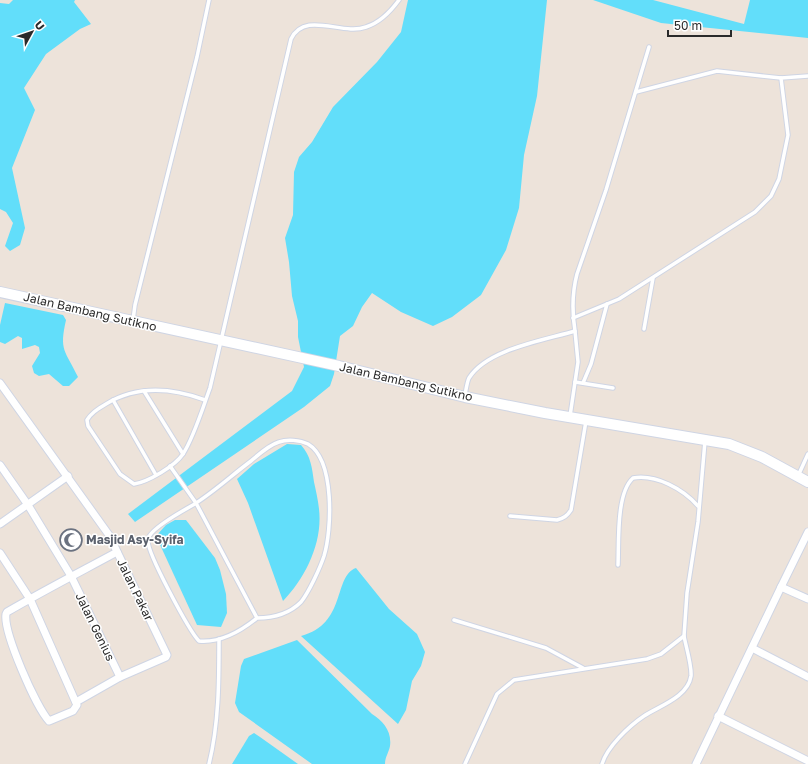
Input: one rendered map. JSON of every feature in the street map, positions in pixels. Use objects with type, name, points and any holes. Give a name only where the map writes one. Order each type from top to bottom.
[{"type":"street","name":"Jalan Bambang Sutikno","points":[[0,292],[339,366],[465,397],[586,420],[729,444],[744,449],[808,482]]},
{"type":"street","name":"Jalan Pakar","points":[[0,383],[98,517],[109,535],[167,656],[120,677],[76,702],[77,706],[73,711],[49,721],[41,710],[15,653],[5,615],[7,612],[30,599]]},
{"type":"street","name":"Jalan Genius","points":[[0,465],[28,505],[71,576],[120,677]]},
{"type":"street","points":[[0,524],[68,476]]},
{"type":"street","points":[[696,764],[808,532]]},
{"type":"street","points":[[30,599],[117,552]]},
{"type":"street","points":[[0,553],[30,599],[76,702]]},
{"type":"street","points":[[781,587],[808,599]]},
{"type":"street","points":[[752,648],[808,677]]},
{"type":"street","points":[[718,716],[808,761]]},
{"type":"lane","points":[[133,322],[135,304],[197,57],[209,0]]},
{"type":"lane","points":[[206,400],[185,392],[166,390],[129,393],[113,400],[90,416],[87,420],[90,431],[120,474],[134,484],[142,483],[156,475],[170,466],[183,454],[206,400],[210,388],[219,341],[294,32],[300,28],[312,25],[354,29],[366,27],[386,15],[399,0]]},
{"type":"lane","points":[[570,417],[578,362],[573,318],[574,289],[577,274],[606,190],[649,47]]},
{"type":"lane","points":[[636,92],[717,71],[734,71],[781,78],[808,76]]},
{"type":"lane","points":[[573,318],[619,299],[756,212],[771,196],[779,179],[788,135],[781,78]]},
{"type":"lane","points":[[644,329],[653,278]]},
{"type":"lane","points":[[583,384],[591,364],[607,304]]},
{"type":"lane","points":[[465,397],[469,378],[477,368],[493,358],[518,347],[575,332]]},
{"type":"lane","points":[[575,382],[613,388]]},
{"type":"lane","points":[[144,391],[183,454]]},
{"type":"lane","points":[[113,400],[156,475]]},
{"type":"lane","points":[[510,516],[551,520],[564,518],[568,514],[571,510],[586,420]]},
{"type":"lane","points":[[291,440],[308,444],[319,454],[324,466],[328,493],[329,530],[324,556],[318,572],[301,601],[278,616],[257,618],[234,634],[219,639],[199,641],[194,636],[148,546],[148,539],[150,535],[196,503],[262,452],[278,442],[291,440]]},
{"type":"lane","points":[[602,764],[614,743],[642,717],[677,697],[684,689],[691,676],[684,636],[687,593],[705,441]]},
{"type":"lane","points":[[798,477],[808,454]]},
{"type":"lane","points":[[170,466],[196,503],[257,618]]},
{"type":"lane","points":[[618,565],[622,501],[625,487],[633,478],[651,477],[661,480],[698,506]]},
{"type":"lane","points":[[454,620],[546,648],[584,669]]},
{"type":"lane","points":[[465,764],[496,694],[514,680],[647,659],[661,654],[684,636]]},
{"type":"lane","points":[[209,764],[216,730],[219,639]]},
{"type":"water","points":[[13,0],[75,0],[74,2],[91,24],[80,29],[46,54],[24,88],[35,110],[12,168],[25,228],[20,245],[10,251],[5,246],[13,223],[6,212],[0,209],[0,3],[9,4]]},
{"type":"water","points":[[408,0],[547,0],[537,96],[524,155],[519,208],[506,250],[481,295],[452,317],[433,326],[401,312],[372,293],[362,307],[353,326],[340,336],[334,374],[330,386],[304,407],[135,522],[128,514],[292,391],[304,367],[298,337],[298,321],[292,296],[285,238],[293,215],[294,172],[299,157],[312,142],[333,107],[377,62],[401,32]]},
{"type":"water","points":[[593,0],[808,0],[808,38],[661,23]]},
{"type":"water","points":[[5,303],[63,315],[66,320],[63,338],[64,350],[78,377],[69,386],[63,386],[49,374],[39,376],[34,373],[32,366],[40,353],[39,347],[35,345],[22,349],[22,338],[18,336],[5,344],[0,342],[0,325]]},
{"type":"water","points":[[287,444],[301,445],[309,458],[312,467],[320,522],[311,559],[298,582],[283,601],[248,503],[237,479],[254,464]]},
{"type":"water","points":[[175,520],[186,520],[215,558],[220,570],[226,594],[227,613],[221,627],[197,625],[156,536],[166,525]]},
{"type":"water","points":[[356,568],[389,609],[417,634],[425,652],[421,666],[412,681],[406,710],[398,724],[301,636],[316,630],[326,621],[333,611],[344,580],[349,573]]},
{"type":"water","points":[[297,640],[386,727],[390,736],[390,746],[385,764],[312,764],[239,712],[235,703],[241,666],[244,659]]},
{"type":"water","points":[[254,733],[298,764],[232,764],[249,736]]},
{"type":"pier","points":[[653,0],[750,0],[744,24]]},
{"type":"place","name":"Masjid Asy-Syifa","points":[[71,540]]}]
